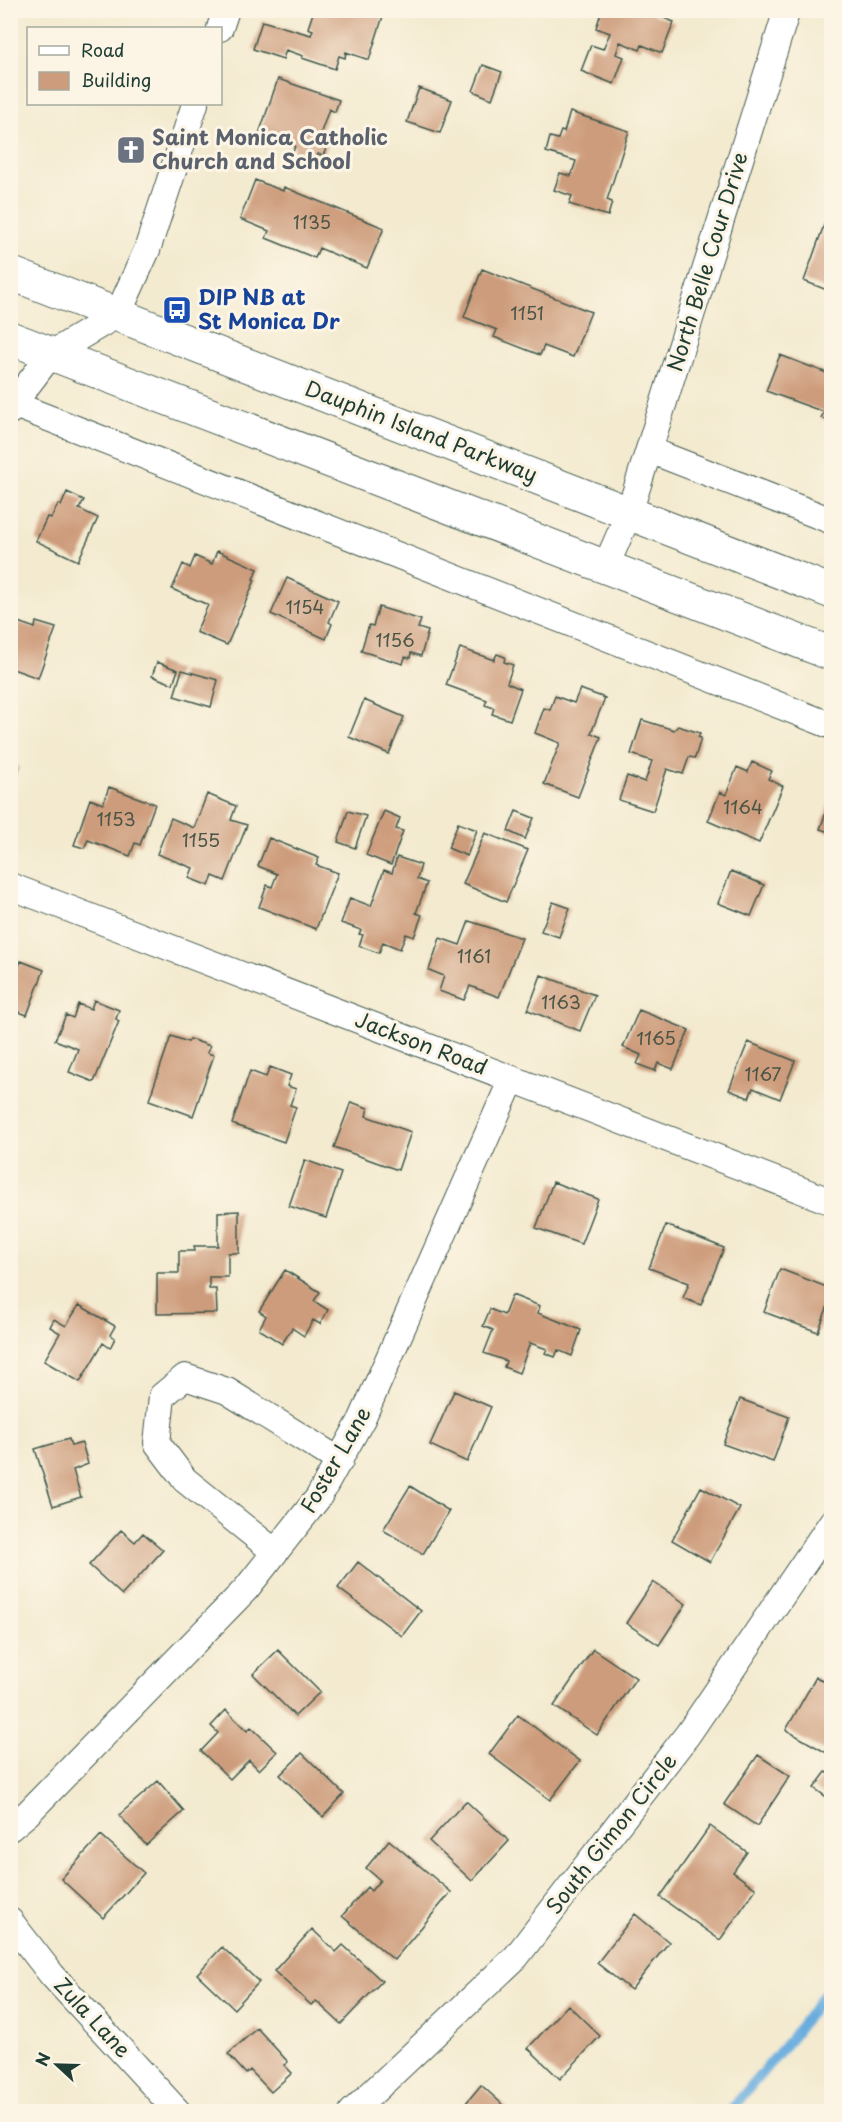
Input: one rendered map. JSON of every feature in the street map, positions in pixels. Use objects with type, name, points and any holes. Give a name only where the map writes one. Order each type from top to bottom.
[{"type":"main road","name":"Dauphin Island Parkway","points":[[10,273],[831,592]]},
{"type":"main road","points":[[10,338],[831,654]]},
{"type":"street","points":[[220,27],[226,10]]},
{"type":"street","name":"North Belle Cour Drive","points":[[606,566],[629,513],[787,10]]},
{"type":"street","points":[[195,105],[147,250],[118,314],[51,354],[11,406],[831,726]]},
{"type":"street","points":[[649,450],[831,521]]},
{"type":"street","name":"Jackson Road","points":[[10,886],[831,1202]]},
{"type":"street","name":"Foster Lane","points":[[10,1828],[28,1813],[238,1597],[318,1498],[362,1419],[512,1079]]},
{"type":"street","points":[[275,1552],[185,1480],[157,1443],[162,1396],[185,1377],[226,1391],[340,1461]]},
{"type":"street","name":"South Gimon Circle","points":[[352,2112],[516,1958],[688,1734],[831,1522]]},
{"type":"street","name":"Zula Lane","points":[[10,1921],[52,1975],[178,2112]]},
{"type":"building","points":[[314,10],[376,10],[384,13],[369,60],[346,52],[345,58],[339,56],[335,69],[286,50],[283,59],[253,49],[262,21],[311,35],[313,30],[308,28]]},
{"type":"building","points":[[602,10],[652,10],[651,13],[674,22],[662,53],[642,45],[640,50],[620,42],[616,54],[624,57],[614,84],[581,71],[591,45],[603,49],[610,33],[596,28]]},
{"type":"building","points":[[483,65],[502,72],[492,99],[473,91]]},
{"type":"building","points":[[278,79],[339,100],[335,112],[329,109],[319,138],[329,141],[323,156],[318,154],[314,166],[291,158],[295,146],[259,134]]},
{"type":"building","points":[[419,88],[452,100],[440,133],[407,122]]},
{"type":"building","points":[[570,112],[629,131],[607,200],[612,202],[608,216],[569,204],[572,196],[554,190],[560,173],[571,176],[576,161],[546,152],[550,137],[558,139],[561,131],[564,132]]},
{"type":"building","points":[[255,180],[283,191],[284,187],[384,228],[367,268],[319,248],[315,258],[266,238],[269,231],[240,219]]},
{"type":"building","points":[[831,216],[832,292],[804,281],[824,225],[827,226]]},
{"type":"building","points":[[482,269],[591,312],[573,357],[544,346],[540,355],[494,337],[497,330],[464,317]]},
{"type":"building","points":[[780,355],[832,375],[832,422],[821,418],[824,412],[766,391]]},
{"type":"building","points":[[67,492],[84,500],[79,509],[98,518],[78,561],[36,541],[47,517],[51,518],[58,504],[61,506]]},
{"type":"building","points":[[217,551],[258,569],[227,645],[196,632],[208,605],[172,589],[183,564],[190,568],[195,556],[212,564]]},
{"type":"building","points":[[287,578],[338,601],[329,622],[332,624],[326,639],[271,614]]},
{"type":"building","points":[[379,607],[421,620],[418,628],[428,631],[421,656],[411,653],[410,658],[405,657],[403,664],[361,651],[369,625],[373,626]]},
{"type":"building","points":[[18,622],[35,628],[36,622],[56,628],[38,678],[10,668],[10,628],[15,630]]},
{"type":"building","points":[[460,648],[494,660],[497,654],[505,657],[504,662],[513,665],[507,683],[521,689],[510,720],[492,714],[494,708],[485,705],[487,700],[446,685]]},
{"type":"building","points":[[157,662],[178,670],[173,684],[152,676]]},
{"type":"building","points":[[182,670],[218,680],[211,707],[174,696]]},
{"type":"building","points":[[580,689],[605,698],[591,733],[601,737],[578,797],[544,784],[560,743],[535,733],[544,708],[550,710],[555,696],[574,703]]},
{"type":"building","points":[[364,700],[404,717],[389,754],[349,737]]},
{"type":"building","points":[[642,720],[674,730],[678,726],[700,733],[698,737],[701,738],[695,758],[689,757],[683,774],[667,769],[653,811],[619,800],[627,776],[645,782],[652,761],[631,754]]},
{"type":"building","points":[[752,762],[772,771],[768,779],[783,786],[759,843],[708,821],[720,792],[726,795],[737,767],[748,772]]},
{"type":"building","points":[[10,763],[19,767],[11,787],[10,787]]},
{"type":"building","points":[[109,787],[155,804],[140,845],[135,843],[130,856],[88,840],[84,848],[74,845],[90,799],[103,804]]},
{"type":"building","points":[[207,794],[236,806],[231,820],[247,825],[225,881],[213,876],[209,886],[189,878],[193,868],[157,854],[171,818],[194,828]]},
{"type":"building","points":[[832,799],[832,833],[820,829]]},
{"type":"building","points":[[348,811],[366,816],[355,848],[338,842]]},
{"type":"building","points":[[384,811],[400,818],[396,829],[403,831],[391,865],[366,855]]},
{"type":"building","points":[[516,811],[534,818],[525,839],[508,831]]},
{"type":"building","points":[[458,823],[477,830],[467,856],[448,848]]},
{"type":"building","points":[[485,833],[528,850],[506,902],[463,884]]},
{"type":"building","points":[[269,838],[319,858],[316,865],[338,873],[316,929],[259,907],[267,885],[272,887],[277,874],[258,866]]},
{"type":"building","points":[[397,857],[421,865],[417,879],[427,883],[416,913],[422,915],[414,937],[406,934],[400,949],[383,942],[379,953],[359,946],[363,935],[359,934],[361,930],[341,923],[350,898],[371,906],[384,870],[392,873]]},
{"type":"building","points":[[731,871],[764,885],[751,916],[718,903]]},
{"type":"building","points":[[553,902],[570,908],[559,937],[541,931]]},
{"type":"building","points":[[469,921],[522,938],[499,997],[470,986],[464,1000],[439,991],[444,976],[429,970],[440,938],[460,945]]},
{"type":"building","points":[[21,961],[44,970],[27,1015],[16,1011],[15,1014],[10,1013],[10,963],[19,966]]},
{"type":"building","points":[[541,975],[595,995],[580,1031],[528,1010]]},
{"type":"building","points":[[94,1000],[119,1010],[116,1019],[119,1021],[94,1082],[69,1072],[78,1049],[55,1040],[66,1015],[73,1018],[78,1004],[91,1009]]},
{"type":"building","points":[[639,1010],[689,1030],[673,1069],[658,1063],[655,1071],[637,1064],[641,1055],[623,1047]]},
{"type":"building","points":[[171,1036],[188,1042],[190,1039],[210,1046],[207,1053],[214,1055],[193,1116],[149,1100]]},
{"type":"building","points":[[748,1042],[795,1061],[780,1099],[753,1088],[749,1098],[729,1090]]},
{"type":"building","points":[[270,1067],[291,1075],[287,1086],[296,1089],[290,1105],[296,1107],[284,1142],[232,1124],[250,1071],[266,1077]]},
{"type":"building","points":[[351,1102],[368,1108],[366,1116],[411,1132],[398,1170],[334,1147]]},
{"type":"building","points":[[305,1160],[341,1173],[326,1218],[289,1206]]},
{"type":"building","points":[[553,1182],[598,1199],[581,1244],[536,1228]]},
{"type":"building","points":[[239,1211],[239,1253],[228,1253],[228,1277],[209,1277],[209,1289],[216,1289],[217,1313],[157,1314],[157,1273],[179,1273],[179,1251],[195,1251],[194,1246],[218,1246],[218,1212]]},
{"type":"building","points":[[666,1225],[724,1248],[701,1305],[683,1298],[689,1283],[649,1268]]},
{"type":"building","points":[[780,1269],[832,1289],[832,1295],[818,1332],[764,1312]]},
{"type":"building","points":[[285,1270],[320,1292],[314,1301],[328,1310],[320,1324],[313,1320],[304,1336],[292,1328],[282,1344],[259,1329],[266,1316],[259,1311]]},
{"type":"building","points":[[512,1295],[540,1306],[538,1313],[581,1330],[572,1356],[558,1350],[555,1357],[545,1353],[547,1349],[530,1343],[519,1373],[504,1367],[506,1361],[484,1353],[493,1330],[483,1326],[490,1309],[504,1315]]},
{"type":"building","points":[[79,1305],[115,1326],[110,1335],[115,1338],[110,1348],[103,1343],[80,1382],[44,1361],[60,1333],[50,1327],[54,1319],[66,1326]]},
{"type":"building","points":[[454,1391],[491,1407],[467,1462],[430,1445]]},
{"type":"building","points":[[740,1399],[789,1417],[773,1462],[723,1444]]},
{"type":"building","points":[[69,1439],[71,1446],[82,1443],[88,1464],[73,1470],[81,1497],[53,1506],[35,1449]]},
{"type":"building","points":[[410,1486],[449,1511],[423,1554],[383,1530]]},
{"type":"building","points":[[701,1487],[740,1508],[710,1562],[672,1540]]},
{"type":"building","points":[[121,1530],[135,1542],[143,1533],[163,1550],[122,1595],[89,1565]]},
{"type":"building","points":[[358,1562],[421,1611],[402,1636],[338,1588]]},
{"type":"building","points":[[653,1582],[686,1604],[659,1645],[626,1623]]},
{"type":"building","points":[[593,1649],[636,1678],[597,1735],[554,1706]]},
{"type":"building","points":[[278,1650],[320,1692],[295,1716],[253,1674]]},
{"type":"building","points":[[816,1677],[832,1686],[832,1756],[786,1730]]},
{"type":"building","points":[[226,1710],[247,1731],[251,1727],[277,1752],[259,1770],[249,1760],[230,1779],[201,1751],[218,1733],[211,1726]]},
{"type":"building","points":[[518,1715],[580,1761],[550,1800],[489,1754]]},
{"type":"building","points":[[302,1753],[344,1794],[323,1817],[280,1775]]},
{"type":"building","points":[[758,1755],[790,1776],[757,1826],[724,1804]]},
{"type":"building","points":[[826,1772],[832,1776],[832,1801],[814,1788]]},
{"type":"building","points":[[158,1781],[184,1811],[146,1845],[119,1815]]},
{"type":"building","points":[[466,1801],[509,1841],[472,1881],[429,1841]]},
{"type":"building","points":[[710,1826],[747,1852],[733,1872],[756,1889],[720,1940],[660,1897]]},
{"type":"building","points":[[101,1835],[144,1873],[103,1918],[61,1879]]},
{"type":"building","points":[[389,1840],[451,1892],[394,1960],[342,1916],[367,1887],[371,1891],[380,1880],[366,1868]]},
{"type":"building","points":[[635,1914],[669,1942],[631,1990],[597,1963]]},
{"type":"building","points":[[312,1929],[336,1952],[343,1945],[382,1981],[341,2024],[316,2001],[311,2005],[274,1971]]},
{"type":"building","points":[[222,1947],[259,1982],[234,2009],[197,1974]]},
{"type":"building","points":[[568,2005],[600,2036],[560,2079],[528,2048]]},
{"type":"building","points":[[257,2028],[288,2062],[284,2065],[292,2073],[271,2092],[250,2070],[246,2074],[228,2054]]},
{"type":"building","points":[[481,2085],[511,2112],[473,2112],[474,2110],[466,2103]]},
{"type":"waterway","points":[[729,2112],[793,2036],[832,1983]]},
{"type":"place","name":"Saint Monica Catholic Church and School","points":[[131,150]]},
{"type":"place","name":"DIP NB at St Monica Dr","points":[[177,310]]}]
